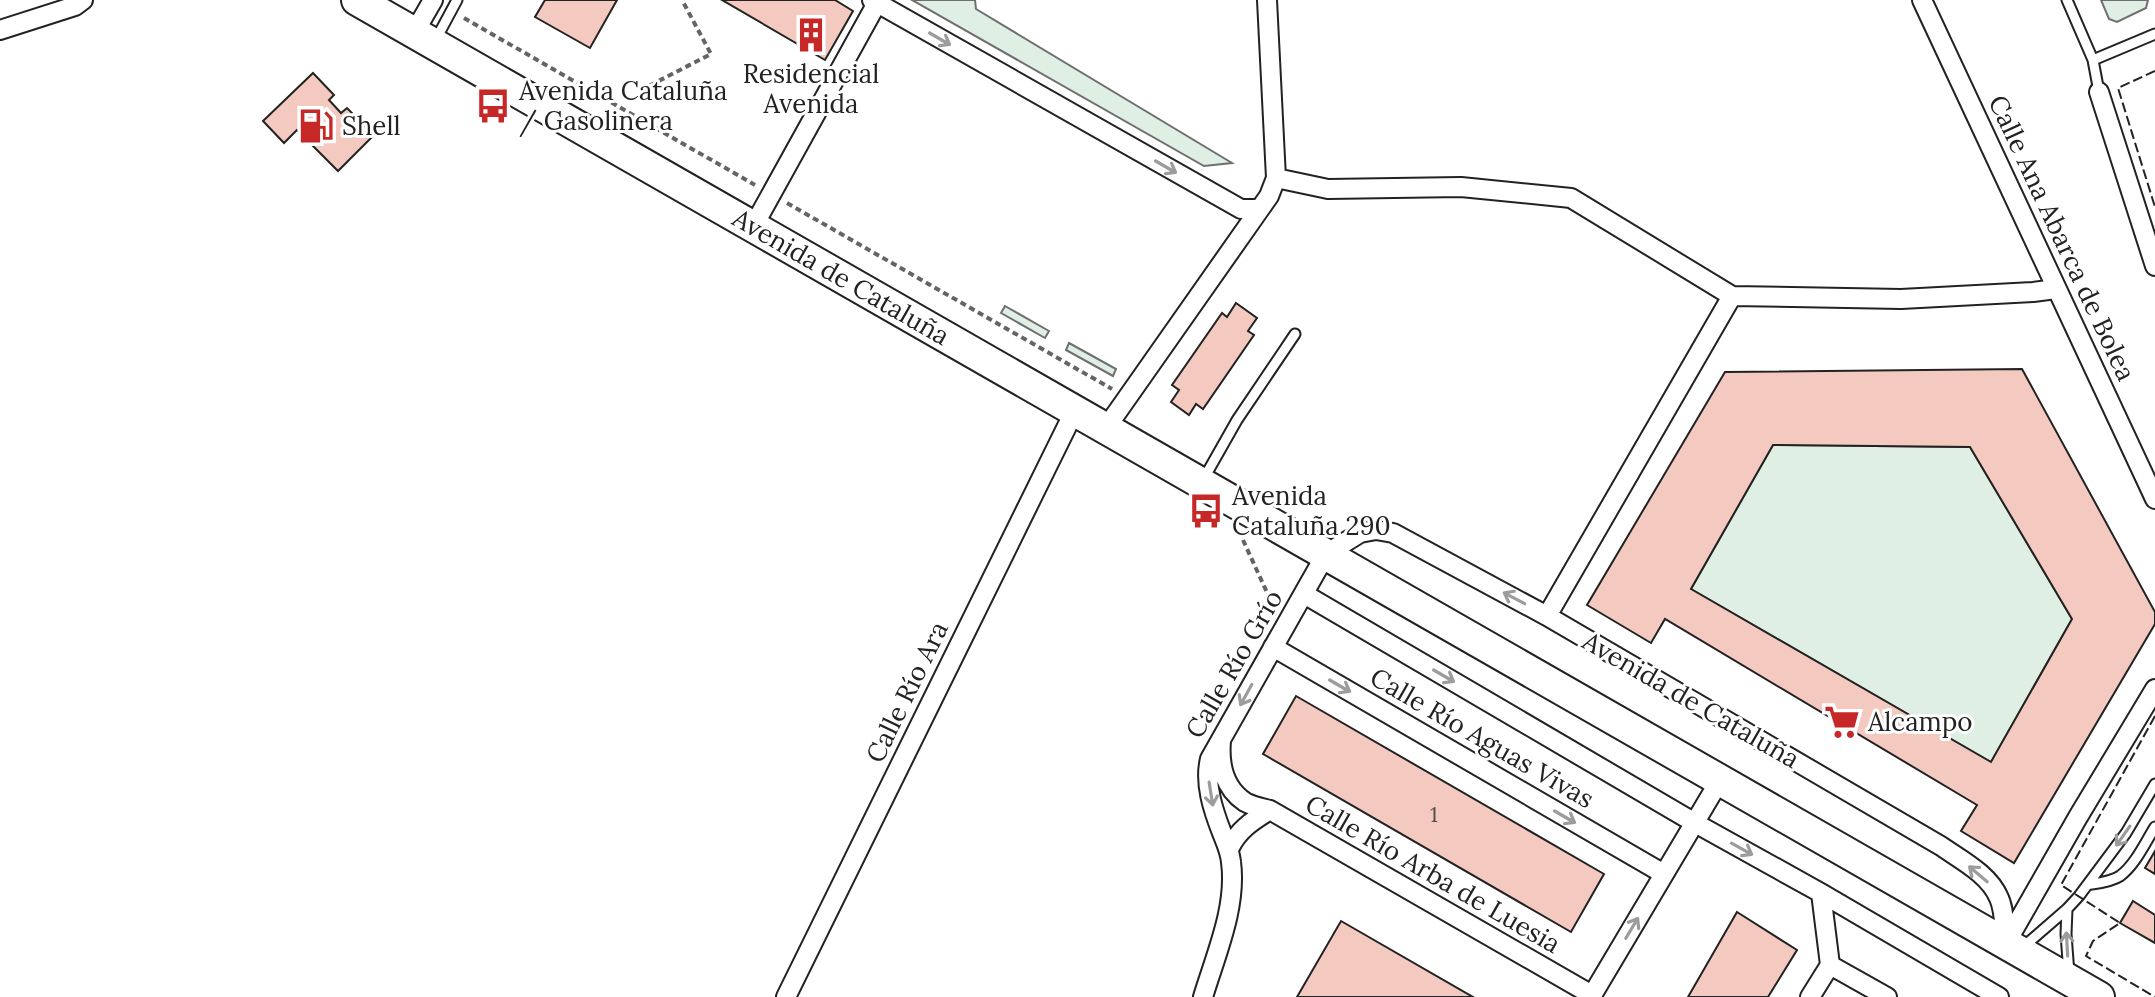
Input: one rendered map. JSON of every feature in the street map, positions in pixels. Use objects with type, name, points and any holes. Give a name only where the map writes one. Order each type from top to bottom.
[{"type":"main road","name":"Avenida de Cataluña","points":[[357,0],[2099,997]]},
{"type":"street","points":[[0,30],[75,6],[83,0]]},
{"type":"street","points":[[424,38],[433,0]]},
{"type":"street","points":[[1106,428],[1250,214],[1269,196],[1276,178],[1267,0]]},
{"type":"street","name":"Calle Ana Abarca de Bolea","points":[[1922,0],[2155,499]]},
{"type":"street","points":[[753,227],[875,2],[1250,214]]},
{"type":"street","points":[[2099,92],[2155,266]]},
{"type":"street","points":[[1276,178],[1328,189],[1461,187],[1571,198],[1732,296],[1901,299],[2056,289]]},
{"type":"street","points":[[1547,616],[1732,296]]},
{"type":"street","name":"Calle Río Ara","points":[[786,997],[1075,410]]},
{"type":"street","name":"Avenida de Cataluña","points":[[1326,554],[1360,533],[1376,530],[1393,533],[1547,616],[1941,846],[1992,885],[1999,898],[2012,946]]},
{"type":"street","name":"Calle Río Grío","points":[[1203,997],[1232,893],[1229,849],[1212,804],[1210,759],[1326,554]]},
{"type":"street","points":[[1304,594],[1999,997]]},
{"type":"street","name":"Calle Río Aguas Vivas","points":[[1273,647],[1664,874]]},
{"type":"street","points":[[2012,946],[2078,817],[2155,689]]},
{"type":"street","points":[[1221,739],[1220,759],[1225,777],[1236,794],[1247,803],[1226,821],[1221,832]]},
{"type":"street","points":[[1592,996],[1720,780]]},
{"type":"street","name":"Calle Río Arba de Luesia","points":[[1247,803],[1270,810],[1592,996]]},
{"type":"street","points":[[1229,849],[1243,828],[1270,810]]},
{"type":"street","points":[[1810,997],[1830,965],[1821,893]]},
{"type":"street","points":[[1830,965],[1887,997]]},
{"type":"lane","points":[[424,38],[457,0]]},
{"type":"lane","points":[[2067,0],[2093,60],[2099,92]]},
{"type":"lane","points":[[2093,60],[2155,34]]},
{"type":"lane","points":[[1202,483],[1237,420],[1295,334]]},
{"type":"lane","points":[[2012,946],[2067,909],[2126,833],[2155,784]]},
{"type":"lane","points":[[2087,885],[2119,877],[2134,861],[2155,827]]},
{"type":"lane","points":[[2067,909],[2069,980]]},
{"type":"path","points":[[641,90],[711,54],[682,0]]},
{"type":"path","name":"Avenida de Cataluña","points":[[464,18],[755,185]]},
{"type":"path","name":"Avenida de Cataluña","points":[[785,202],[1128,398]]},
{"type":"path","points":[[1243,540],[1270,599]]},
{"type":"green space","points":[[912,0],[975,0],[976,9],[1232,163],[1204,166]]},
{"type":"green space","points":[[2101,0],[2148,0],[2146,8],[2117,22],[2109,19]]},
{"type":"green space","points":[[1005,306],[1049,331],[1045,338],[1001,313]]},
{"type":"green space","points":[[1069,343],[1116,369],[1113,376],[1066,350]]},
{"type":"green space","points":[[1773,445],[1970,447],[2072,619],[1991,762],[1691,589]]},
{"type":"building","points":[[545,0],[617,0],[590,48],[535,17]]},
{"type":"building","name":"Residencial Avenida","points":[[722,0],[835,0],[853,11],[825,60]]},
{"type":"building","name":"Shell","points":[[313,73],[334,95],[329,100],[341,113],[347,108],[374,135],[338,171],[297,130],[284,143],[263,121]]},
{"type":"building","points":[[1236,303],[1257,318],[1248,331],[1254,335],[1203,409],[1196,404],[1189,415],[1171,402],[1179,390],[1172,385],[1222,313],[1227,317]]},
{"type":"building","points":[[2022,369],[2155,612],[2155,624],[2014,863],[1961,831],[1977,805],[1665,619],[1651,643],[1587,605],[1725,372]],"holes":[[[1773,445],[1970,447],[2072,619],[1991,762],[1691,589]]]},
{"type":"building","points":[[1296,696],[1604,874],[1571,932],[1263,754]]},
{"type":"building","points":[[2155,851],[2155,874],[2145,868]]},
{"type":"building","points":[[2133,901],[2155,915],[2155,943],[2120,923]]},
{"type":"building","points":[[1737,912],[1797,950],[1768,997],[1688,997]]},
{"type":"building","points":[[1341,921],[1473,997],[1297,997]]},
{"type":"fence","points":[[2155,71],[2118,88],[2155,207]]},
{"type":"fence","points":[[2155,716],[2061,885],[2120,923],[2093,941],[2086,956],[2155,997]]},
{"type":"place","name":"Residencial Avenida","points":[[811,35]]},
{"type":"place","name":"Avenida Cataluña / Gasolinera","points":[[493,106]]},
{"type":"place","name":"Shell","points":[[316,126]]},
{"type":"place","name":"Avenida Cataluña 290","points":[[1206,511]]},
{"type":"place","name":"Alcampo","points":[[1842,722]]}]
